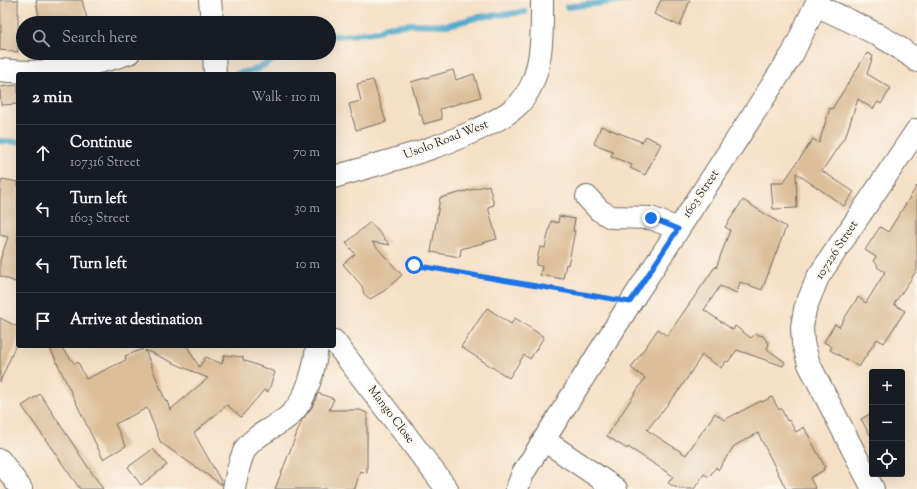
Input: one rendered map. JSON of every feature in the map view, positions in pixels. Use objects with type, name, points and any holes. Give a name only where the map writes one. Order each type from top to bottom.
[{"type":"street","points":[[210,0],[211,16]]},
{"type":"street","name":"Usolo Road West","points":[[336,176],[427,150],[469,134],[499,119],[519,104],[532,84],[539,62],[542,34],[542,0]]},
{"type":"street","points":[[817,3],[887,39],[917,61]]},
{"type":"street","name":"1603 Street","points":[[517,489],[523,473],[630,302],[793,53],[817,3]]},
{"type":"street","points":[[0,70],[30,72],[109,60]]},
{"type":"street","points":[[214,60],[215,72]]},
{"type":"street","name":"107226 Street","points":[[873,489],[809,364],[803,343],[802,327],[805,309],[818,277],[917,130]]},
{"type":"street","points":[[586,197],[599,210],[611,217],[651,218],[678,229]]},
{"type":"street","name":"Mango Close","points":[[336,344],[447,489]]},
{"type":"street","points":[[234,489],[246,448],[259,434],[275,426],[291,414],[304,395],[312,374],[317,348]]},
{"type":"street","points":[[544,440],[616,489]]},
{"type":"street","points":[[0,460],[21,489]]},
{"type":"path","points":[[414,265],[630,302]]},
{"type":"building","points":[[0,0],[18,0],[18,16],[16,16],[16,52],[0,50]]},
{"type":"building","points":[[36,0],[82,0],[86,16],[39,16]]},
{"type":"building","points":[[661,0],[690,0],[680,26],[654,14]]},
{"type":"building","points":[[867,53],[873,56],[867,74],[891,88],[881,104],[878,102],[873,109],[858,99],[846,135],[822,171],[854,192],[844,206],[796,173],[797,208],[773,209],[771,183],[783,183],[813,139],[819,143],[830,108],[832,109]]},
{"type":"building","points":[[453,70],[456,80],[474,74],[481,97],[440,109],[442,119],[424,124],[411,82]]},
{"type":"building","points":[[373,80],[386,122],[356,130],[349,104],[361,101],[357,84]]},
{"type":"building","points":[[16,85],[16,104],[1,105],[0,87]]},
{"type":"building","points":[[601,126],[642,142],[646,136],[661,144],[645,175],[630,168],[632,165],[611,156],[613,151],[594,144]]},
{"type":"building","points":[[2,179],[16,182],[16,282],[0,276],[0,260],[8,237],[0,235],[0,188]]},
{"type":"building","points":[[489,185],[494,205],[488,207],[497,239],[461,249],[460,257],[431,252],[440,198]]},
{"type":"building","points":[[917,186],[917,270],[894,304],[905,311],[884,343],[877,339],[859,367],[830,350],[832,347],[824,342],[835,324],[839,327],[858,297],[866,303],[885,272],[877,267],[878,265],[873,261],[876,257],[865,250],[880,227],[888,232]]},
{"type":"building","points":[[743,200],[786,227],[762,290],[740,282],[737,293],[720,286],[704,310],[733,330],[735,326],[751,338],[755,334],[763,336],[769,344],[767,349],[785,362],[783,366],[737,350],[728,362],[726,361],[721,368],[702,355],[680,389],[647,430],[686,455],[715,413],[724,420],[772,397],[779,410],[781,408],[787,421],[789,420],[796,432],[804,427],[825,467],[823,468],[824,470],[810,478],[816,489],[786,489],[758,433],[734,446],[718,470],[716,467],[709,477],[704,474],[694,489],[679,489],[668,483],[673,476],[628,447],[627,449],[607,436],[645,378],[631,368],[658,329],[667,336],[715,267],[716,268],[730,230],[725,227]]},
{"type":"building","points":[[559,216],[575,219],[573,231],[575,231],[568,265],[566,264],[563,279],[540,275],[542,266],[536,265],[540,247],[545,248],[551,221],[558,223]]},
{"type":"building","points":[[370,222],[390,245],[372,242],[402,275],[384,291],[370,299],[364,294],[362,286],[343,264],[355,254],[346,243]]},
{"type":"building","points":[[487,308],[511,324],[515,318],[544,337],[530,359],[524,355],[509,378],[461,347]]},
{"type":"building","points":[[0,318],[16,326],[16,345],[0,382]]},
{"type":"building","points":[[50,348],[62,348],[75,364],[78,362],[86,379],[126,360],[125,356],[143,349],[141,348],[188,348],[199,367],[206,357],[222,364],[224,355],[243,357],[243,360],[275,372],[268,392],[264,390],[241,417],[227,405],[194,433],[222,485],[161,443],[147,408],[115,424],[126,446],[103,459]],"holes":[[[145,350],[205,377],[208,378],[170,410]]]},
{"type":"building","points":[[318,393],[334,399],[329,410],[360,410],[367,413],[367,473],[360,471],[355,489],[275,489],[302,420],[312,407]]},
{"type":"building","points":[[40,394],[103,489],[80,489],[22,406]]},
{"type":"building","points":[[869,415],[869,433],[861,419]]},
{"type":"building","points":[[153,449],[167,465],[141,485],[128,467]]},
{"type":"waterway","points":[[567,7],[629,0]]},
{"type":"waterway","points":[[336,36],[379,31],[386,27],[410,24],[448,25],[479,17],[525,12]]},
{"type":"waterway","points":[[245,72],[257,69],[273,60]]},
{"type":"waterway","points":[[0,141],[16,142]]},
{"type":"route","points":[[414,265],[630,302],[678,229],[651,218]]}]
